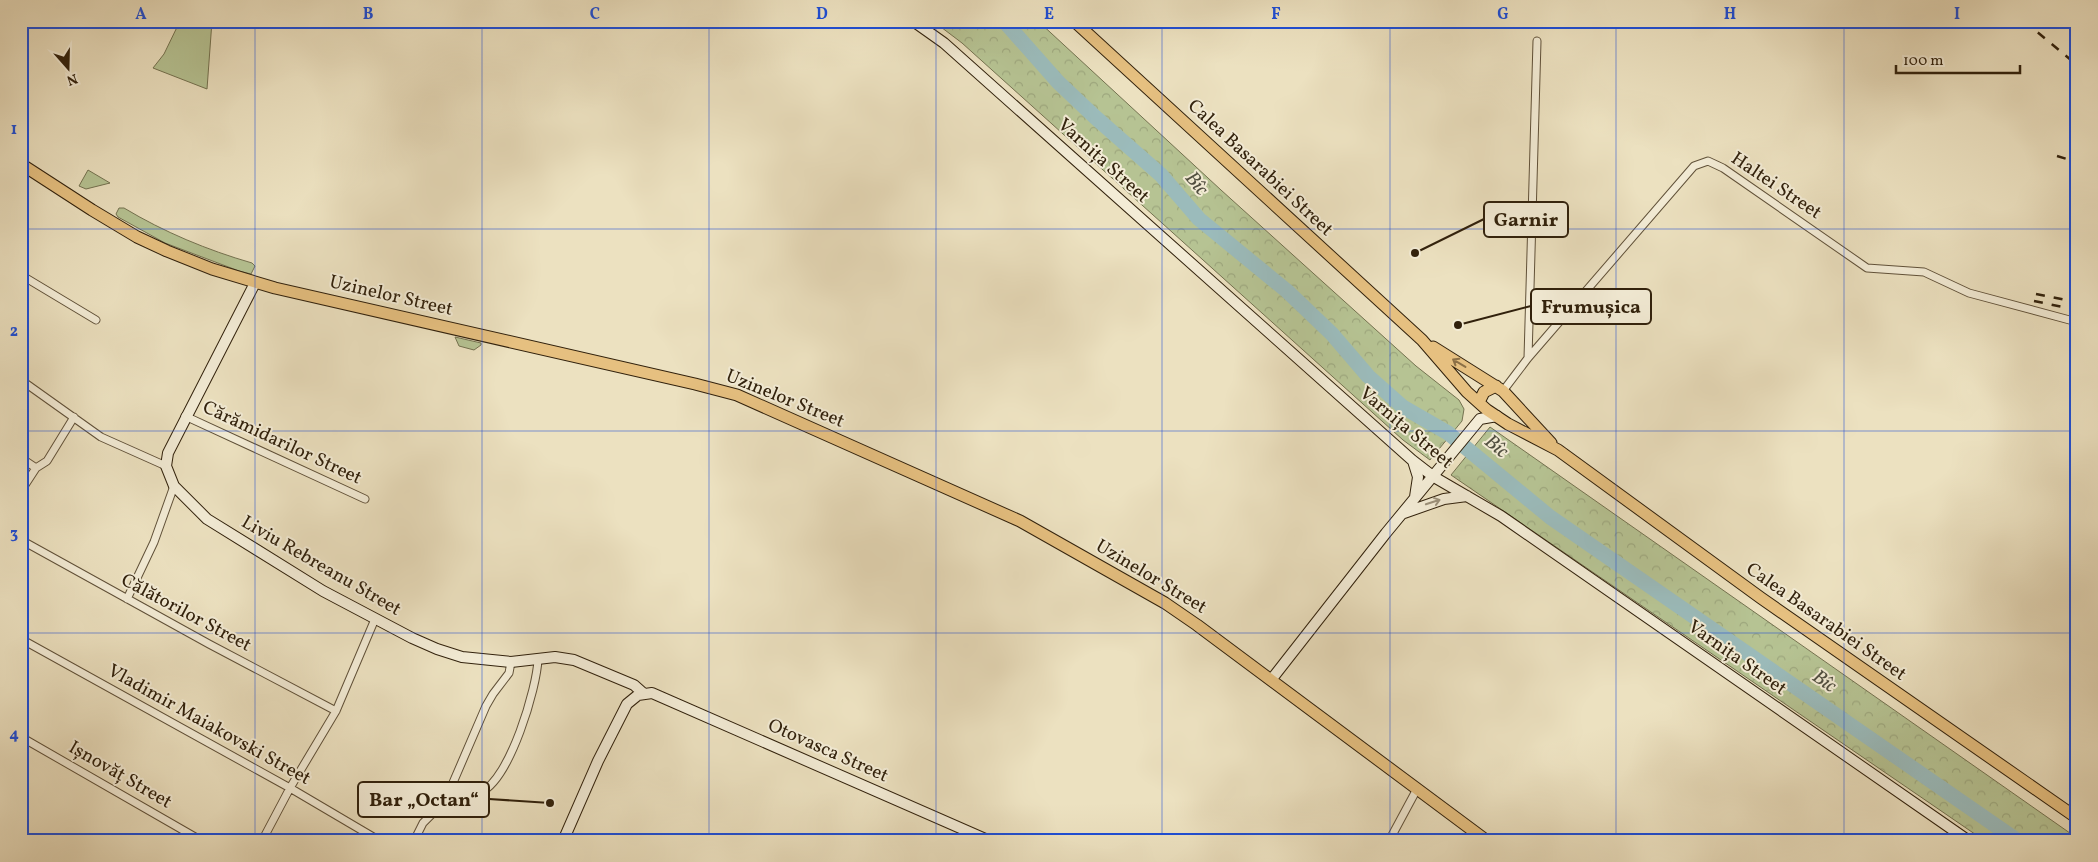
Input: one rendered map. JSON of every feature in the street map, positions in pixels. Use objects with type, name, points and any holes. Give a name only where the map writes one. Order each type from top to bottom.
[{"type":"main road","name":"Calea Basarabiei Street","points":[[1074,21],[1422,340],[1467,392],[1479,402],[1497,416],[1558,450],[1761,598],[2077,818]]},
{"type":"main road","name":"Uzinelor Street","points":[[21,164],[137,237],[212,269],[255,283],[737,395],[1020,521],[1165,603],[1487,841]]},
{"type":"main road","name":"Calea Basarabiei Street","points":[[1422,340],[1503,391],[1558,450]]},
{"type":"main road","points":[[1479,402],[1484,392],[1503,391],[1505,409],[1497,416]]},
{"type":"street","name":"Varnița Street","points":[[913,21],[944,43],[1412,460],[1434,477],[1501,516],[1969,841]]},
{"type":"street","points":[[1528,358],[1537,41]]},
{"type":"street","name":"Haltei Street","points":[[1503,391],[1528,358],[1694,166],[1708,161],[1723,168],[1867,268],[1924,272],[1968,292],[2077,322]]},
{"type":"street","points":[[21,275],[96,320]]},
{"type":"street","points":[[21,380],[101,437],[166,466],[168,452],[185,416],[255,283]]},
{"type":"street","points":[[1478,422],[1479,402]]},
{"type":"street","name":"Cărămidarilor Street","points":[[185,416],[365,499]]},
{"type":"street","points":[[1271,680],[1401,515],[1478,422],[1497,416]]},
{"type":"street","points":[[21,491],[36,468],[47,461],[74,418]]},
{"type":"street","points":[[21,458],[36,468]]},
{"type":"street","points":[[1412,460],[1418,477],[1415,498]]},
{"type":"street","name":"Liviu Rebreanu Street","points":[[166,466],[174,486],[207,519],[323,591],[437,649],[462,657],[511,662],[555,658],[574,660],[634,685],[647,693]]},
{"type":"street","points":[[127,599],[154,542],[174,486]]},
{"type":"street","points":[[1401,515],[1444,499],[1467,496]]},
{"type":"street","name":"Călătorilor Street","points":[[21,540],[336,711]]},
{"type":"street","points":[[262,841],[290,788],[336,711],[375,619]]},
{"type":"street","name":"Vladimir Maiakovski Street","points":[[21,639],[290,788],[380,841]]},
{"type":"street","points":[[452,785],[466,793],[482,792],[494,780],[516,741],[536,685],[538,659]]},
{"type":"street","points":[[414,841],[423,823],[437,809],[452,785],[486,706],[509,673],[511,662]]},
{"type":"street","points":[[563,841],[598,761],[627,704],[634,697],[647,693]]},
{"type":"street","name":"Otovasca Street","points":[[647,693],[990,841]]},
{"type":"street","name":"Ișnovăț Street","points":[[21,737],[202,841]]},
{"type":"street","points":[[1389,841],[1417,789]]},
{"type":"green space","points":[[180,21],[212,21],[207,89],[153,68],[164,54]]},
{"type":"green space","points":[[933,21],[1038,21],[1416,366],[1459,400],[1464,409],[1462,421],[1430,460],[1403,440],[962,43]]},
{"type":"green space","points":[[88,170],[110,183],[86,189],[79,186]]},
{"type":"green space","points":[[119,208],[124,208],[186,240],[252,263],[255,266],[251,274],[239,271],[165,243],[118,217],[116,214]]},
{"type":"green space","points":[[455,337],[481,343],[481,345],[474,350],[459,346]]},
{"type":"green space","points":[[1490,427],[2077,838],[2077,841],[1985,841],[1451,475]]},
{"type":"waterway","name":"Bîc","points":[[1004,21],[1058,82],[1161,175],[1199,219],[1287,291],[1332,334],[1368,376],[1403,407],[1448,433],[1550,517],[2018,841]]},
{"type":"railway","points":[[2024,21],[2077,65]]},
{"type":"railway","points":[[2057,156],[2077,162]]},
{"type":"railway","points":[[2036,294],[2077,302]]},
{"type":"railway","points":[[2034,301],[2077,310]]},
{"type":"place","name":"Garnir","points":[[1415,253]]},
{"type":"place","name":"Frumușica","points":[[1458,325]]},
{"type":"place","name":"Bar „Octan“","points":[[550,803]]}]
